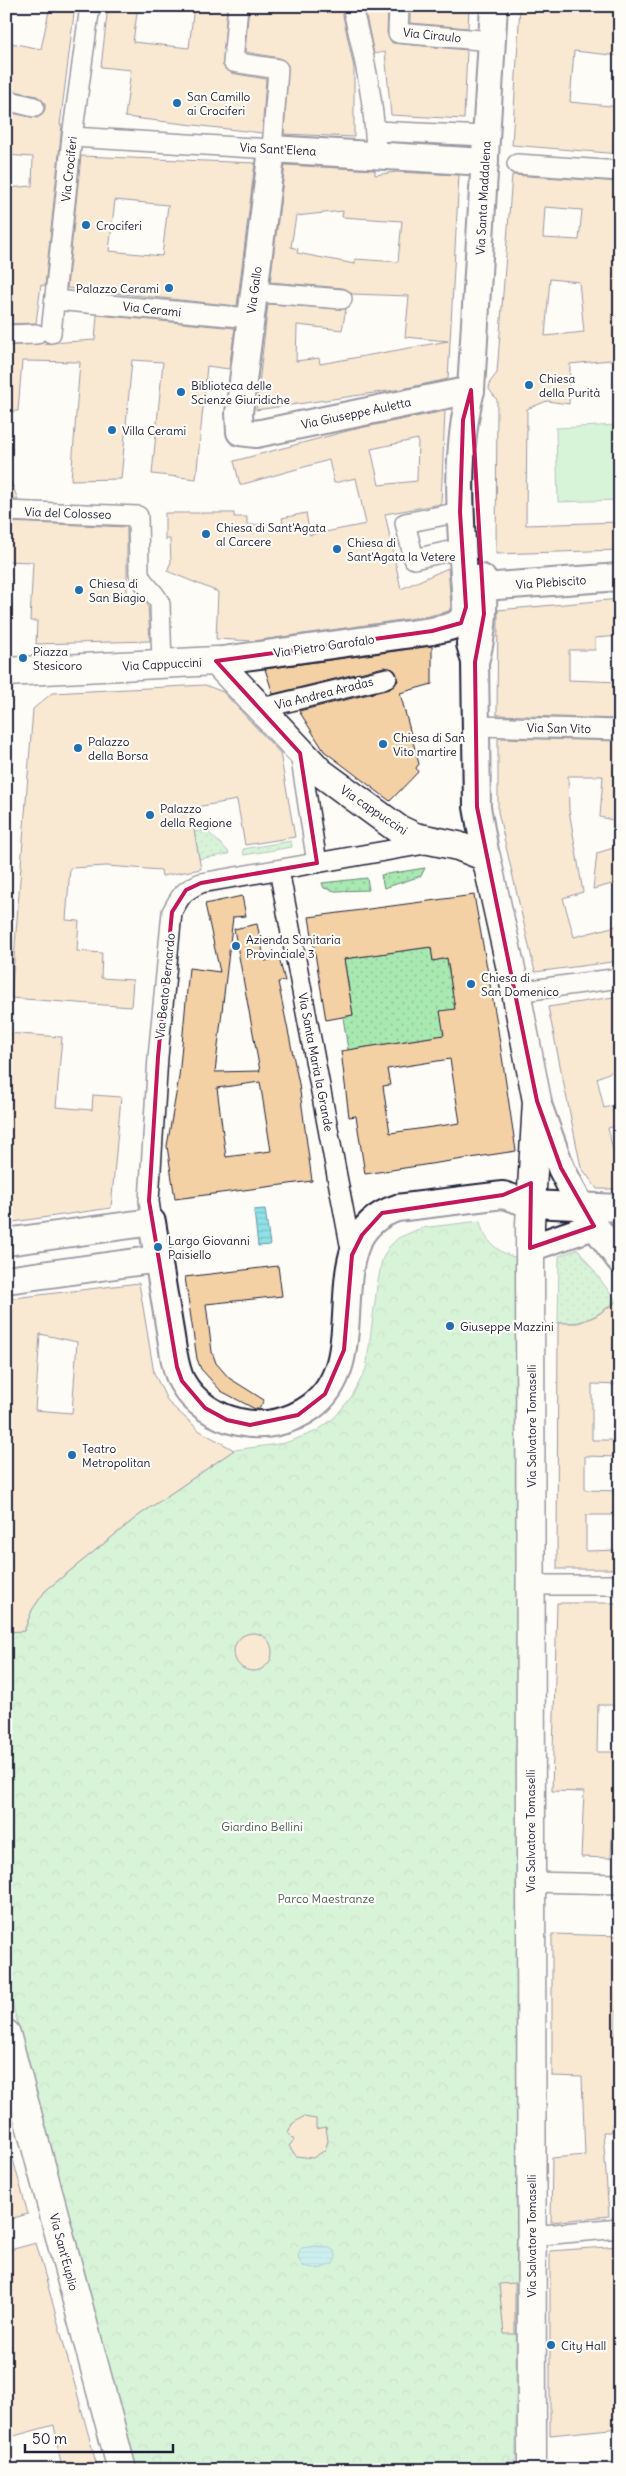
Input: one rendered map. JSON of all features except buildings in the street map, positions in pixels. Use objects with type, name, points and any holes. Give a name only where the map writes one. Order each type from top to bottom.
[{"type":"main road","name":"Via Santa Maddalena","points":[[432,631],[455,626],[465,616],[460,512],[463,420],[471,390],[494,6]]},
{"type":"main road","name":"Via Sant'Elena","points":[[272,149],[375,143],[486,149]]},
{"type":"main road","name":"Via Gallo","points":[[240,432],[238,413],[272,149]]},
{"type":"main road","name":"Via Santa Maddalena","points":[[471,390],[476,421],[476,530],[484,614],[481,640],[475,662]]},
{"type":"main road","name":"Via Giuseppe Auletta","points":[[240,432],[256,434],[471,390]]},
{"type":"main road","name":"Via Plebiscito","points":[[483,588],[620,577]]},
{"type":"main road","points":[[432,631],[465,635],[469,640],[475,662],[487,727],[477,807],[537,1101],[561,1168],[587,1217],[620,1260]]},
{"type":"main road","name":"Via Pietro Garofalo","points":[[216,661],[432,631]]},
{"type":"main road","name":"Via Cappuccini","points":[[6,672],[216,661],[262,708],[300,753]]},
{"type":"main road","name":"Via cappuccini","points":[[300,753],[320,772],[398,829],[434,843],[458,846],[486,857]]},
{"type":"main road","name":"Via Salvatore Tomaselli","points":[[532,2464],[530,1248],[531,1193],[537,1101]]},
{"type":"main road","points":[[6,1242],[151,1213],[174,1353],[182,1381],[205,1408],[226,1420],[250,1425],[268,1424],[298,1415],[325,1394],[334,1380],[344,1350],[348,1270],[352,1255],[362,1235],[382,1213],[397,1208],[531,1193],[587,1217]]},
{"type":"main road","points":[[530,1248],[587,1217],[620,1208]]},
{"type":"main road","points":[[6,1280],[159,1270]]},
{"type":"main road","name":"Via Sant'Euplio","points":[[7,2043],[122,2470]]},
{"type":"street","name":"Via Crociferi","points":[[6,335],[44,333],[55,300],[72,137],[90,6]]},
{"type":"street","points":[[238,6],[233,62],[278,68],[272,149]]},
{"type":"street","points":[[352,6],[364,55],[375,143]]},
{"type":"street","name":"Via Ciraulo","points":[[399,6],[398,33],[492,41]]},
{"type":"street","points":[[6,100],[34,106]]},
{"type":"street","name":"Via Sant'Elena","points":[[72,137],[272,149]]},
{"type":"street","points":[[517,164],[620,171]]},
{"type":"street","points":[[254,292],[342,299]]},
{"type":"street","name":"Via Cerami","points":[[55,300],[250,318]]},
{"type":"street","name":"Via del Colosseo","points":[[6,511],[138,516],[138,573],[141,581],[158,599],[160,604],[162,664]]},
{"type":"street","points":[[460,512],[405,523],[414,560],[463,548]]},
{"type":"street","name":"Via Andrea Aradas","points":[[262,708],[387,678]]},
{"type":"street","name":"Via San Vito","points":[[487,727],[620,730]]},
{"type":"street","points":[[300,753],[309,864]]},
{"type":"street","name":"Via Beato Bernardo","points":[[151,1213],[158,1057],[172,912],[186,890],[201,883],[434,843]]},
{"type":"street","name":"Via Santa Maria la Grande","points":[[279,870],[352,1255]]},
{"type":"street","points":[[516,992],[620,978]]},
{"type":"street","points":[[531,1585],[620,1585]]},
{"type":"street","points":[[530,1882],[620,1884]]},
{"type":"street","points":[[531,2236],[620,2228]]},
{"type":"highlighted area","points":[[471,390],[484,614],[475,662],[477,807],[537,1101],[561,1168],[594,1226],[530,1248],[531,1183],[503,1195],[382,1213],[362,1235],[352,1255],[344,1350],[325,1394],[298,1415],[250,1425],[227,1420],[205,1408],[182,1381],[177,1367],[149,1201],[158,1057],[172,912],[186,890],[201,883],[317,863],[300,753],[216,661],[432,631],[461,623],[466,607],[460,512],[463,420]]},
{"type":"green space","points":[[620,425],[620,500],[558,502],[556,428]]},
{"type":"green space","points":[[206,830],[229,854],[199,859],[194,832]]},
{"type":"green space","points":[[291,841],[292,847],[244,855],[243,849]]},
{"type":"green space","points":[[425,868],[421,876],[384,888],[381,875]]},
{"type":"green space","points":[[367,878],[369,890],[335,891],[324,888],[322,883]]},
{"type":"green space","points":[[431,947],[433,961],[447,958],[455,1009],[444,1035],[348,1050],[343,1017],[353,1015],[344,959]]},
{"type":"green space","name":"Giardino Bellini","points":[[480,1221],[485,1234],[493,1246],[505,1254],[519,1258],[516,2461],[419,2470],[135,2470],[6,1980],[6,1632],[24,1631],[32,1610],[45,1591],[138,1516],[234,1450],[285,1443],[317,1431],[335,1417],[352,1396],[366,1369],[377,1286],[382,1260],[388,1248],[398,1238],[421,1228]]},
{"type":"green space","points":[[578,1249],[616,1301],[583,1321],[558,1323],[559,1256]]},
{"type":"water","points":[[265,1209],[270,1245],[258,1246],[254,1210]]},
{"type":"water","points":[[315,2246],[328,2247],[334,2251],[336,2257],[333,2264],[318,2269],[303,2266],[298,2257],[300,2250]]},
{"type":"place","name":"San Camillo ai Crociferi","points":[[177,103]]},
{"type":"place","name":"Crociferi","points":[[86,225]]},
{"type":"place","name":"Palazzo Cerami","points":[[169,288]]},
{"type":"place","name":"Chiesa della Purità","points":[[529,385]]},
{"type":"place","name":"Biblioteca delle Scienze Giuridiche","points":[[181,392]]},
{"type":"place","name":"Villa Cerami","points":[[112,430]]},
{"type":"place","name":"Chiesa di Sant'Agata al Carcere","points":[[206,534]]},
{"type":"place","name":"Chiesa di Sant'Agata la Vetere","points":[[337,549]]},
{"type":"place","name":"Chiesa di San Biagio","points":[[79,590]]},
{"type":"place","name":"Piazza Stesicoro","points":[[23,658]]},
{"type":"place","name":"Chiesa di San Vito martire","points":[[383,744]]},
{"type":"place","name":"Palazzo della Borsa","points":[[78,748]]},
{"type":"place","name":"Palazzo della Regione","points":[[150,815]]},
{"type":"place","name":"Azienda Sanitaria Provinciale 3","points":[[236,946]]},
{"type":"place","name":"Chiesa di San Domenico","points":[[471,984]]},
{"type":"place","name":"Largo Giovanni Paisiello","points":[[158,1247]]},
{"type":"place","name":"Giuseppe Mazzini","points":[[450,1326]]},
{"type":"place","name":"Teatro Metropolitan","points":[[72,1455]]},
{"type":"place","name":"City Hall","points":[[551,2345]]},
{"type":"park label","name":"Parco Maestranze","points":[[326,1898]]}]
